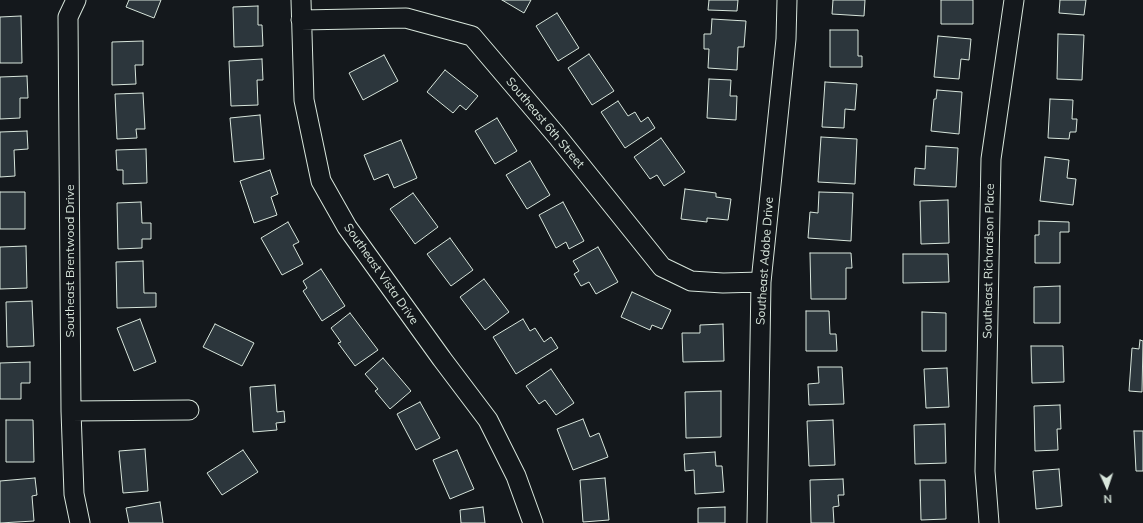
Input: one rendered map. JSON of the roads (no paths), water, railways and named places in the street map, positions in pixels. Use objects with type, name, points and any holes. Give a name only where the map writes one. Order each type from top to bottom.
[{"type":"street","name":"Southeast Brentwood Drive","points":[[76,0],[68,17],[71,411],[74,494],[80,523]]},
{"type":"street","name":"Southeast Vista Drive","points":[[301,0],[304,100],[321,181],[347,227],[488,420],[516,476],[533,523]]},
{"type":"street","name":"Southeast Adobe Drive","points":[[758,523],[761,282],[786,39],[788,0]]},
{"type":"street","name":"Southeast Richardson Place","points":[[989,523],[985,471],[991,159],[1014,0]]},
{"type":"street","name":"Southeast 6th Street","points":[[301,20],[406,18],[472,36],[557,136],[662,267],[691,281],[723,283],[761,282]]},
{"type":"street","points":[[71,411],[189,410]]}]
